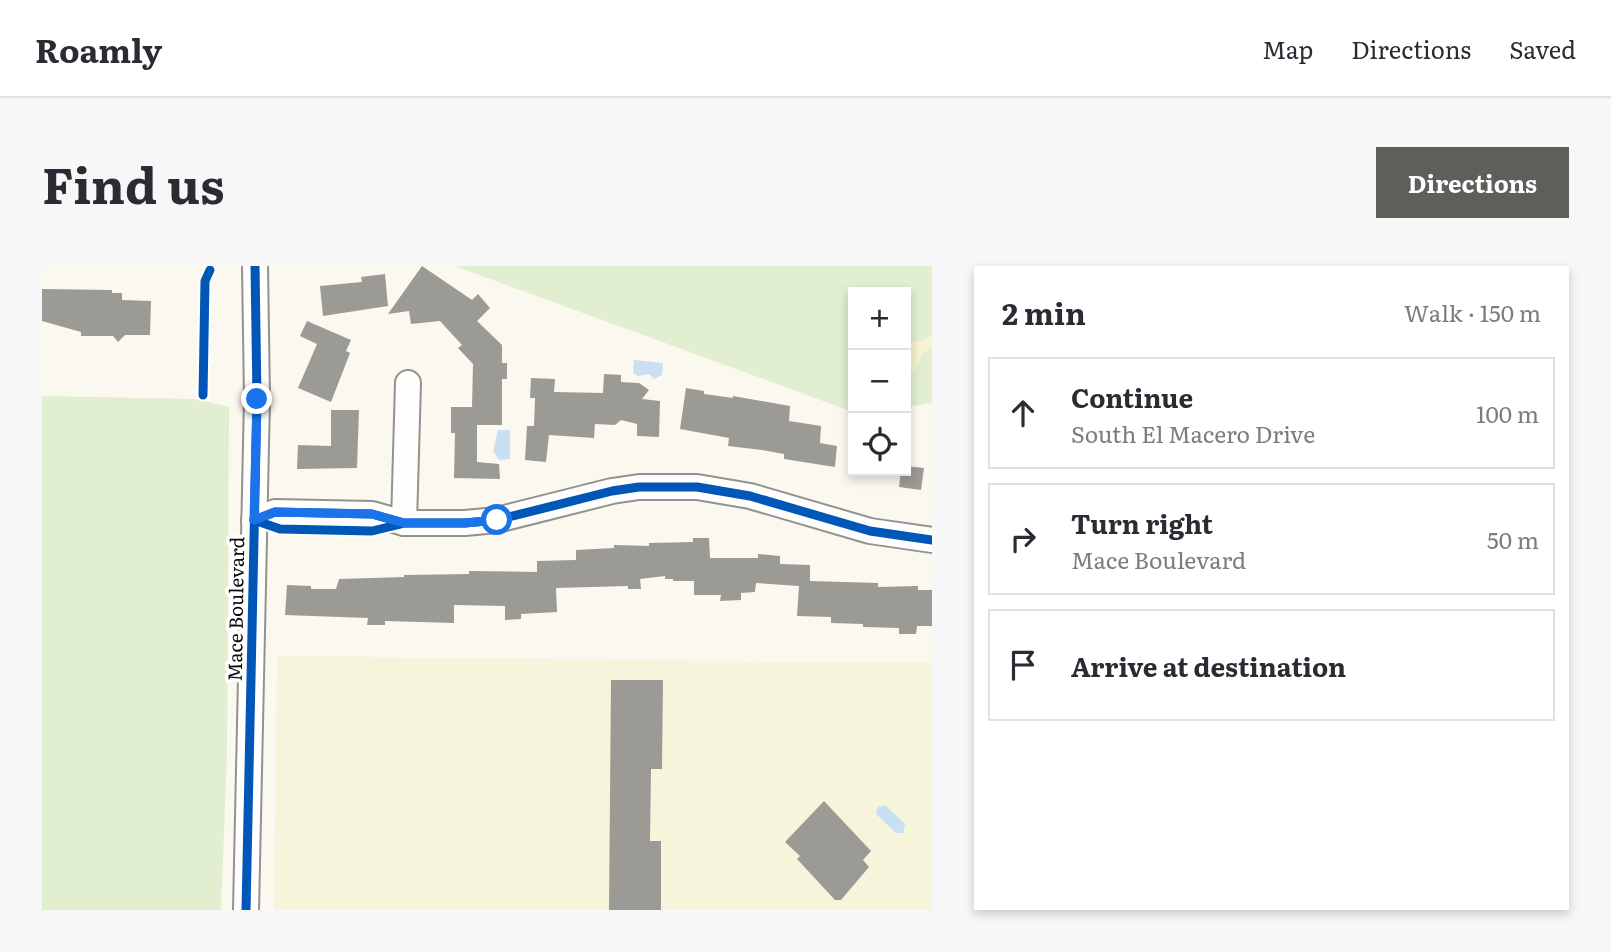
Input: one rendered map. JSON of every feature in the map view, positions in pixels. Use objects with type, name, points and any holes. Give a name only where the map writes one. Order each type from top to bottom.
[{"type":"street","name":"Mace Boulevard","points":[[246,910],[257,399],[255,266]]},
{"type":"street","points":[[404,523],[408,383]]},
{"type":"street","points":[[254,520],[280,529],[372,531],[404,523],[489,521],[639,487],[687,487],[750,496],[870,531],[932,540]]},
{"type":"green space","points":[[455,266],[932,266],[932,403],[911,406],[911,287],[848,287],[848,410]]},
{"type":"green space","points":[[42,396],[195,399],[229,407],[227,755],[221,910],[42,910]]},
{"type":"green space","points":[[277,656],[932,663],[932,910],[274,910]]},
{"type":"sand","points":[[932,336],[932,348],[923,353],[914,372],[911,372],[911,342]]},
{"type":"water","points":[[634,360],[663,363],[662,375],[654,379],[649,374],[638,376],[633,373]]},
{"type":"water","points":[[498,430],[510,430],[510,459],[499,460],[493,451]]},
{"type":"water","points":[[885,805],[905,824],[903,833],[896,833],[876,814],[878,807]]},
{"type":"building","points":[[422,266],[472,300],[478,294],[490,308],[477,321],[502,345],[502,363],[507,363],[507,379],[502,379],[502,425],[477,425],[477,462],[499,464],[500,479],[454,478],[455,433],[451,433],[451,407],[472,407],[473,364],[458,348],[462,345],[440,321],[411,324],[409,311],[388,314]]},
{"type":"building","points":[[385,274],[388,306],[323,316],[320,286],[362,282],[361,277]]},
{"type":"building","points":[[42,289],[112,290],[112,293],[122,293],[122,300],[151,301],[150,335],[125,335],[118,342],[113,336],[81,336],[81,332],[42,321]]},
{"type":"building","points":[[307,321],[351,340],[346,351],[350,353],[331,402],[298,388],[317,344],[300,336]]},
{"type":"building","points":[[604,374],[621,375],[621,382],[639,383],[649,390],[642,399],[660,401],[659,437],[637,436],[637,424],[621,420],[615,425],[595,424],[594,438],[549,435],[546,462],[525,460],[527,426],[534,426],[535,398],[530,398],[531,378],[555,379],[554,392],[603,393]]},
{"type":"building","points":[[686,388],[704,391],[704,394],[790,406],[789,421],[821,426],[820,443],[837,446],[835,467],[784,459],[784,454],[728,446],[729,438],[680,429]]},
{"type":"building","points":[[331,410],[359,410],[357,468],[297,469],[298,445],[331,446]]},
{"type":"building","points":[[911,467],[924,468],[921,490],[899,487],[900,476],[911,476]]},
{"type":"building","points":[[693,538],[709,538],[710,558],[758,558],[758,554],[780,556],[780,564],[810,565],[810,581],[878,583],[878,587],[918,586],[918,590],[932,590],[932,626],[917,626],[916,634],[899,634],[899,628],[831,623],[831,617],[797,616],[799,586],[756,583],[755,592],[741,593],[741,600],[720,601],[721,595],[694,595],[694,581],[673,581],[665,579],[665,576],[640,579],[641,589],[628,589],[628,586],[556,588],[557,612],[521,614],[521,619],[505,620],[505,606],[454,605],[454,623],[385,621],[385,625],[367,625],[368,618],[285,615],[287,585],[336,589],[339,579],[469,574],[469,571],[537,572],[537,561],[576,560],[576,550],[614,548],[614,545],[649,546],[649,543],[693,542]]},
{"type":"building","points":[[611,680],[663,680],[662,769],[651,769],[650,841],[661,841],[661,910],[609,910]]},
{"type":"building","points":[[824,801],[871,851],[863,860],[869,867],[841,900],[835,900],[797,859],[800,856],[785,842]]},
{"type":"cycle path","points":[[246,910],[257,399],[255,266]]},
{"type":"cycle path","points":[[203,395],[205,281],[210,270]]},
{"type":"cycle path","points":[[254,520],[275,512],[372,514],[404,523],[465,523],[497,520],[612,491],[639,487],[697,487],[750,496],[870,531],[932,540]]},
{"type":"cycle path","points":[[254,520],[280,529],[372,531],[401,524]]},
{"type":"route","points":[[257,399],[254,520],[275,512],[372,514],[404,523],[441,524],[497,520]]}]
